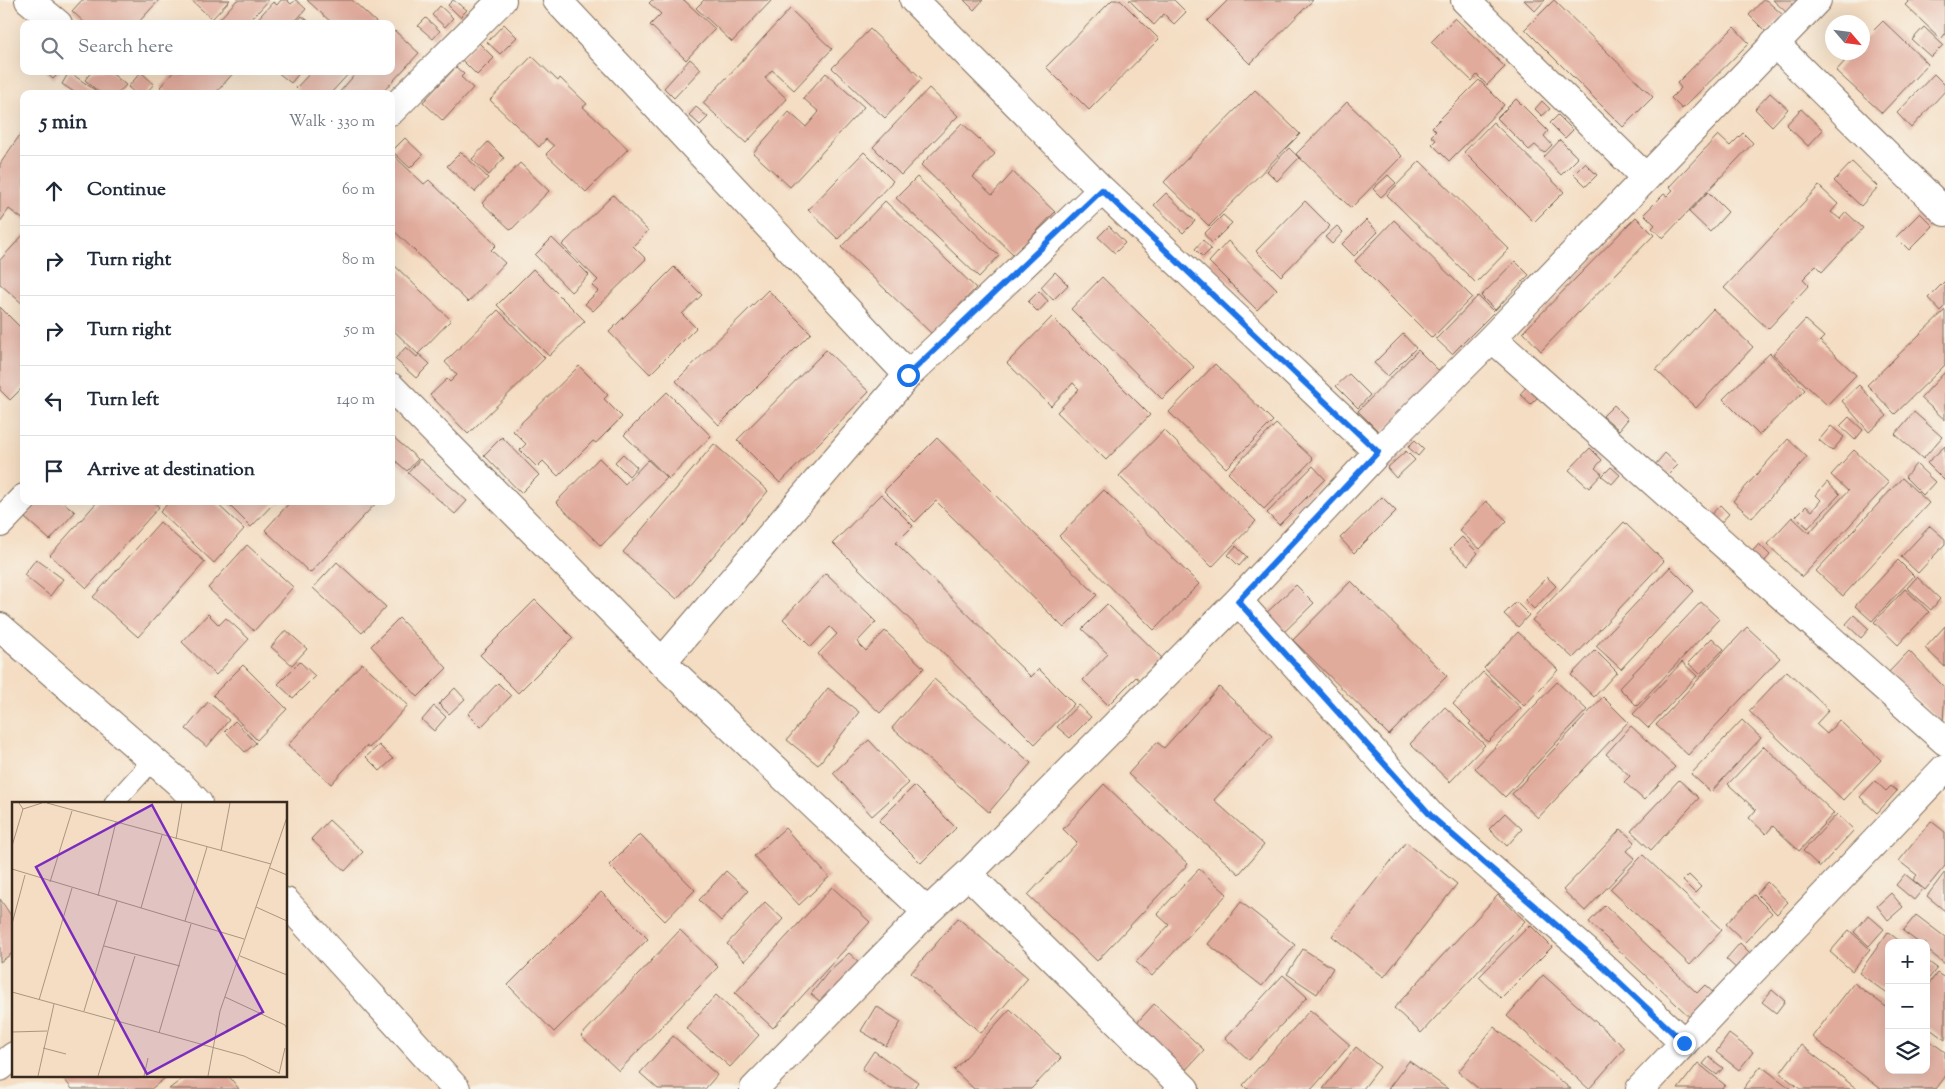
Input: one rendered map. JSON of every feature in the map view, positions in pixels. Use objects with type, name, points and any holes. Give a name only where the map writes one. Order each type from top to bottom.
[{"type":"street","points":[[29,0],[53,20]]},
{"type":"street","points":[[395,107],[502,0]]},
{"type":"street","points":[[557,0],[908,375]]},
{"type":"street","points":[[914,0],[1102,190],[1378,452]]},
{"type":"street","points":[[1465,0],[1646,178]]},
{"type":"street","points":[[754,1089],[927,912],[968,874],[1238,601],[1378,452],[1492,338],[1774,43],[1818,0]]},
{"type":"street","points":[[1774,43],[1945,212]]},
{"type":"street","points":[[662,662],[908,375],[1102,190]]},
{"type":"street","points":[[1492,338],[1945,741]]},
{"type":"street","points":[[395,391],[662,662],[927,912]]},
{"type":"street","points":[[0,523],[20,502]]},
{"type":"street","points":[[1238,601],[1433,818],[1585,950],[1684,1043]]},
{"type":"street","points":[[0,628],[153,760],[197,802]]},
{"type":"street","points":[[1640,1089],[1945,768]]},
{"type":"street","points":[[968,874],[1185,1089]]},
{"type":"street","points":[[288,904],[456,1089]]},
{"type":"street","points":[[0,1066],[12,1057]]},
{"type":"lane","points":[[115,802],[153,760]]},
{"type":"building","points":[[82,0],[159,0],[141,20],[82,20],[72,11]]},
{"type":"building","points":[[191,0],[230,0],[212,19]]},
{"type":"building","points":[[237,0],[269,0],[251,20],[219,20]]},
{"type":"building","points":[[281,0],[287,0],[291,4],[296,0],[306,9],[296,20],[257,20],[273,2],[277,5]]},
{"type":"building","points":[[307,0],[352,0],[374,20],[329,20]]},
{"type":"building","points":[[453,0],[467,10],[460,17],[448,5]]},
{"type":"building","points":[[652,0],[684,0],[715,29],[686,60],[650,25],[661,14],[649,3]]},
{"type":"building","points":[[704,0],[772,0],[732,42],[696,8]]},
{"type":"building","points":[[964,0],[983,0],[974,10]]},
{"type":"building","points":[[1112,0],[1120,0],[1159,39],[1089,110],[1046,67]]},
{"type":"building","points":[[1129,0],[1174,0],[1186,12],[1174,24],[1164,14],[1154,25]]},
{"type":"building","points":[[1228,0],[1313,0],[1250,64],[1207,21]]},
{"type":"building","points":[[1524,0],[1545,0],[1535,11]]},
{"type":"building","points":[[1554,0],[1653,97],[1623,127],[1525,29]]},
{"type":"building","points":[[1763,0],[1766,0],[1783,15],[1766,32],[1749,15]]},
{"type":"building","points":[[1773,0],[1800,0],[1787,13]]},
{"type":"building","points":[[1910,0],[1945,0],[1945,34],[1941,39],[1905,5]]},
{"type":"building","points":[[440,6],[453,18],[445,27],[432,15]]},
{"type":"building","points":[[790,9],[832,49],[794,90],[772,70],[765,78],[787,99],[746,143],[703,103]]},
{"type":"building","points":[[302,16],[307,20],[299,20]]},
{"type":"building","points":[[426,18],[440,31],[433,39],[418,26]]},
{"type":"building","points":[[1455,18],[1505,67],[1487,85],[1477,75],[1472,81],[1431,42]]},
{"type":"building","points":[[1883,21],[1928,64],[1882,113],[1836,71],[1846,60],[1870,60],[1870,34]]},
{"type":"building","points":[[504,24],[517,37],[500,54],[487,42]]},
{"type":"building","points":[[1734,27],[1749,43],[1682,109],[1671,98],[1681,88],[1677,83]]},
{"type":"building","points":[[1924,27],[1943,45],[1931,57],[1912,40]]},
{"type":"building","points":[[870,29],[922,79],[885,118],[832,68]]},
{"type":"building","points":[[395,31],[419,53],[385,90],[341,90],[355,75],[395,75]]},
{"type":"building","points":[[477,41],[494,58],[477,75],[461,59]]},
{"type":"building","points":[[532,56],[558,81],[560,78],[587,104],[583,107],[628,149],[586,192],[546,154],[554,146],[546,139],[539,147],[490,100]]},
{"type":"building","points":[[690,59],[701,69],[674,98],[664,88]]},
{"type":"building","points":[[456,67],[464,74],[461,77],[473,88],[443,121],[423,102]]},
{"type":"building","points":[[826,73],[864,107],[790,187],[753,153],[789,112],[806,127],[819,112],[803,98]]},
{"type":"building","points":[[1934,74],[1945,85],[1945,91],[1911,128],[1897,113]]},
{"type":"building","points":[[48,75],[57,75],[53,79]]},
{"type":"building","points":[[67,75],[73,75],[95,90],[71,90],[62,84]]},
{"type":"building","points":[[89,75],[114,75],[126,85],[122,90],[96,90],[85,80]]},
{"type":"building","points":[[138,75],[144,75],[154,84],[149,90],[131,90],[128,87]]},
{"type":"building","points":[[170,75],[232,75],[218,90],[163,90],[160,87]]},
{"type":"building","points":[[281,75],[298,75],[291,83]]},
{"type":"building","points":[[308,75],[347,75],[334,90],[298,90],[296,88]]},
{"type":"building","points":[[1479,80],[1504,105],[1449,161],[1432,144],[1436,140],[1431,136],[1436,131],[1432,127]]},
{"type":"building","points":[[929,88],[958,116],[901,175],[873,147]]},
{"type":"building","points":[[1255,90],[1300,134],[1209,226],[1164,182]]},
{"type":"building","points":[[1770,93],[1788,109],[1772,126],[1755,109]]},
{"type":"building","points":[[1516,99],[1548,131],[1544,136],[1552,145],[1544,153],[1535,145],[1529,150],[1497,118]]},
{"type":"building","points":[[1542,101],[1550,109],[1542,116],[1535,109]]},
{"type":"building","points":[[1347,102],[1402,156],[1351,208],[1296,154]]},
{"type":"building","points":[[696,107],[708,117],[700,125],[689,115]]},
{"type":"building","points":[[1801,109],[1823,130],[1808,146],[1786,125]]},
{"type":"building","points":[[1558,115],[1573,130],[1565,138],[1550,123]]},
{"type":"building","points":[[1493,122],[1564,192],[1534,222],[1464,152]]},
{"type":"building","points":[[962,123],[995,154],[973,177],[992,195],[1013,172],[1055,212],[1014,255],[921,165]]},
{"type":"building","points":[[1743,133],[1753,143],[1663,238],[1652,228],[1655,225],[1644,214],[1664,194],[1667,196],[1673,190],[1669,187],[1718,135],[1730,146]]},
{"type":"building","points":[[20,135],[20,217],[9,209],[0,222],[0,164]]},
{"type":"building","points":[[405,138],[423,155],[410,168],[395,154],[395,148]]},
{"type":"building","points":[[1560,140],[1578,158],[1561,175],[1544,157]]},
{"type":"building","points":[[488,142],[504,158],[489,175],[472,159]]},
{"type":"building","points":[[1289,148],[1299,158],[1277,181],[1267,171]]},
{"type":"building","points":[[461,152],[488,178],[475,192],[447,166]]},
{"type":"building","points":[[864,152],[893,181],[838,239],[808,210]]},
{"type":"building","points":[[395,157],[424,184],[429,180],[496,245],[491,250],[505,263],[468,302],[395,232]]},
{"type":"building","points":[[1420,161],[1509,249],[1476,283],[1387,195]]},
{"type":"building","points":[[1852,162],[1878,187],[1861,206],[1834,181]]},
{"type":"building","points":[[520,163],[549,191],[511,230],[482,203]]},
{"type":"building","points":[[1585,163],[1597,175],[1586,186],[1574,174]]},
{"type":"building","points":[[1388,175],[1396,183],[1381,197],[1373,189]]},
{"type":"building","points":[[917,177],[999,256],[979,277],[896,198]]},
{"type":"building","points":[[1819,186],[1838,204],[1831,212],[1840,219],[1846,212],[1863,228],[1822,272],[1816,266],[1803,279],[1809,285],[1768,329],[1724,288]]},
{"type":"building","points":[[1708,192],[1728,212],[1710,232],[1689,212]]},
{"type":"building","points":[[1166,193],[1195,221],[1183,233],[1154,205]]},
{"type":"building","points":[[613,195],[648,231],[633,246],[646,259],[593,311],[585,304],[598,291],[592,286],[598,280],[562,245]]},
{"type":"building","points":[[885,201],[976,288],[932,334],[841,247]]},
{"type":"building","points":[[1305,201],[1330,226],[1281,276],[1256,251]]},
{"type":"building","points":[[1920,213],[1933,226],[1909,250],[1896,237]]},
{"type":"building","points":[[1223,215],[1232,223],[1212,243],[1204,234]]},
{"type":"building","points":[[1636,217],[1654,235],[1541,351],[1523,332]]},
{"type":"building","points":[[1366,220],[1378,232],[1354,256],[1342,244]]},
{"type":"building","points":[[1394,220],[1472,297],[1432,338],[1355,261]]},
{"type":"building","points":[[1109,226],[1125,243],[1115,253],[1098,237]]},
{"type":"building","points":[[1337,226],[1343,232],[1332,244],[1325,237]]},
{"type":"building","points":[[20,238],[20,302],[0,284],[0,260]]},
{"type":"building","points":[[552,238],[589,275],[571,292],[535,255]]},
{"type":"building","points":[[1203,240],[1211,249],[1203,257],[1195,249]]},
{"type":"building","points":[[1228,241],[1277,289],[1257,310],[1209,262]]},
{"type":"building","points":[[1515,261],[1529,275],[1495,310],[1481,296]]},
{"type":"building","points":[[395,266],[451,320],[418,354],[395,332]]},
{"type":"building","points":[[674,267],[702,295],[682,314],[696,328],[650,374],[609,332]]},
{"type":"building","points":[[533,269],[585,321],[549,356],[497,305]]},
{"type":"building","points":[[1055,272],[1068,285],[1053,300],[1041,287]]},
{"type":"building","points":[[1102,277],[1194,367],[1162,399],[1071,309]]},
{"type":"building","points":[[1945,281],[1945,306],[1940,311],[1928,298]]},
{"type":"building","points":[[768,290],[811,333],[719,425],[676,381]]},
{"type":"building","points":[[1039,291],[1048,301],[1038,312],[1028,302]]},
{"type":"building","points":[[1478,296],[1494,312],[1452,354],[1436,339]]},
{"type":"building","points":[[0,307],[20,327],[20,390],[10,400],[0,390]]},
{"type":"building","points":[[1713,309],[1753,347],[1696,408],[1656,370]]},
{"type":"building","points":[[498,310],[545,358],[468,434],[430,395],[447,379],[450,382],[457,375],[445,362]]},
{"type":"building","points":[[1945,310],[1945,365],[1895,414],[1867,385]]},
{"type":"building","points":[[1052,317],[1150,415],[1106,460],[1057,412],[1079,389],[1073,383],[1051,406],[1007,363]]},
{"type":"building","points":[[1805,320],[1824,337],[1820,341],[1856,375],[1827,405],[1773,354]]},
{"type":"building","points":[[1403,334],[1416,348],[1388,376],[1374,363]]},
{"type":"building","points":[[406,347],[417,357],[419,354],[430,364],[416,378],[395,359]]},
{"type":"building","points":[[826,350],[869,392],[780,483],[737,440]]},
{"type":"building","points":[[1418,350],[1441,373],[1381,434],[1358,411]]},
{"type":"building","points":[[1770,353],[1805,390],[1759,435],[1723,399]]},
{"type":"building","points":[[1215,364],[1273,421],[1226,468],[1169,412]]},
{"type":"building","points":[[579,366],[608,395],[604,399],[622,417],[596,443],[593,441],[558,476],[543,461],[537,467],[520,450],[526,444],[513,431]]},
{"type":"building","points":[[1945,372],[1945,420],[1921,398]]},
{"type":"building","points":[[1349,374],[1370,395],[1358,408],[1336,386]]},
{"type":"building","points":[[1531,382],[1542,393],[1531,404],[1520,394]]},
{"type":"building","points":[[1859,385],[1887,416],[1869,432],[1842,401]]},
{"type":"building","points":[[667,392],[711,436],[669,479],[624,435]]},
{"type":"building","points":[[1614,405],[1628,419],[1619,430],[1603,416]]},
{"type":"building","points":[[1914,412],[1942,437],[1923,459],[1895,434]]},
{"type":"building","points":[[1849,417],[1863,430],[1855,440],[1840,426]]},
{"type":"building","points":[[1276,424],[1313,459],[1264,509],[1228,473]]},
{"type":"building","points":[[1831,426],[1844,437],[1832,451],[1819,440]]},
{"type":"building","points":[[1164,430],[1256,521],[1212,567],[1119,476]]},
{"type":"building","points":[[502,437],[539,475],[521,493],[484,455]]},
{"type":"building","points":[[937,438],[1097,595],[1064,628],[936,501],[915,522],[884,491]]},
{"type":"building","points":[[395,439],[418,459],[407,471],[395,460]]},
{"type":"building","points":[[1788,439],[1807,457],[1752,518],[1733,501]]},
{"type":"building","points":[[1415,440],[1424,449],[1418,456],[1408,447]]},
{"type":"building","points":[[714,444],[768,491],[677,599],[623,552]]},
{"type":"building","points":[[1945,446],[1945,481],[1927,463]]},
{"type":"building","points":[[1590,448],[1602,460],[1595,468],[1602,474],[1589,488],[1569,470]]},
{"type":"building","points":[[1854,450],[1889,483],[1802,577],[1767,544],[1792,517],[1809,533],[1848,491],[1831,475]]},
{"type":"building","points":[[1406,451],[1415,460],[1396,478],[1387,468]]},
{"type":"building","points":[[1665,453],[1678,465],[1667,476],[1655,465]]},
{"type":"building","points":[[623,454],[637,467],[629,476],[615,462]]},
{"type":"building","points":[[599,458],[625,484],[648,460],[667,478],[601,546],[556,502]]},
{"type":"building","points":[[420,459],[467,501],[455,514],[408,473]]},
{"type":"building","points":[[1916,464],[1935,482],[1923,495],[1905,477]]},
{"type":"building","points":[[1313,466],[1325,479],[1279,525],[1267,513]]},
{"type":"building","points":[[1611,467],[1620,475],[1612,484],[1602,476]]},
{"type":"building","points":[[1902,478],[1929,503],[1843,596],[1816,571]]},
{"type":"building","points":[[1827,482],[1840,494],[1808,528],[1796,516],[1806,506],[1812,511],[1821,500],[1816,495]]},
{"type":"building","points":[[1104,490],[1199,584],[1154,630],[1059,536]]},
{"type":"building","points":[[881,494],[913,526],[896,543],[1031,677],[1039,669],[1074,704],[1035,744],[833,543]]},
{"type":"building","points":[[1382,497],[1396,511],[1354,553],[1340,538]]},
{"type":"building","points":[[1486,501],[1507,521],[1480,549],[1459,530]]},
{"type":"building","points":[[36,505],[67,505],[75,512],[50,540],[25,518]]},
{"type":"building","points":[[94,505],[157,505],[159,507],[87,588],[50,555]]},
{"type":"building","points":[[166,505],[218,505],[244,529],[214,563],[160,512]]},
{"type":"building","points":[[229,505],[272,505],[251,527]]},
{"type":"building","points":[[287,505],[374,505],[310,573],[265,530]]},
{"type":"building","points":[[1720,505],[1729,514],[1716,528],[1707,519]]},
{"type":"building","points":[[160,522],[205,562],[138,637],[93,597]]},
{"type":"building","points":[[1624,522],[1664,561],[1573,658],[1532,620]]},
{"type":"building","points":[[1930,526],[1945,539],[1945,544],[1918,573],[1901,557]]},
{"type":"building","points":[[1462,537],[1478,553],[1468,565],[1450,549]]},
{"type":"building","points":[[1759,544],[1770,555],[1759,568],[1747,557]]},
{"type":"building","points":[[247,545],[293,587],[254,631],[208,588]]},
{"type":"building","points":[[1236,546],[1247,557],[1239,566],[1228,555]]},
{"type":"building","points":[[36,559],[63,579],[50,596],[24,575]]},
{"type":"building","points":[[1898,560],[1914,576],[1872,621],[1855,606]]},
{"type":"building","points":[[337,562],[386,607],[362,633],[313,588]]},
{"type":"building","points":[[1670,567],[1694,591],[1621,669],[1596,646]]},
{"type":"building","points":[[826,573],[876,622],[857,642],[866,651],[885,631],[924,668],[880,713],[818,654],[837,634],[830,627],[811,647],[783,619]]},
{"type":"building","points":[[1547,577],[1556,586],[1534,609],[1525,600]]},
{"type":"building","points":[[1917,577],[1940,599],[1931,610],[1907,588]]},
{"type":"building","points":[[1351,581],[1447,676],[1389,735],[1293,640]]},
{"type":"building","points":[[1296,585],[1314,603],[1280,636],[1262,617]]},
{"type":"building","points":[[1905,589],[1929,612],[1898,645],[1874,622]]},
{"type":"building","points":[[535,600],[573,638],[518,693],[480,655]]},
{"type":"building","points":[[1516,602],[1529,615],[1518,627],[1504,614]]},
{"type":"building","points":[[1701,602],[1719,619],[1637,706],[1619,688]]},
{"type":"building","points":[[1107,604],[1162,658],[1140,680],[1136,677],[1108,705],[1083,680],[1108,654],[1082,629]]},
{"type":"building","points":[[208,614],[219,625],[226,618],[249,639],[216,675],[182,642]]},
{"type":"building","points":[[1854,615],[1869,629],[1861,638],[1846,624]]},
{"type":"building","points":[[399,618],[447,668],[418,697],[371,646]]},
{"type":"building","points":[[1945,626],[1945,667],[1925,648]]},
{"type":"building","points":[[1747,627],[1780,658],[1688,755],[1656,725]]},
{"type":"building","points":[[286,630],[307,649],[292,665],[271,647]]},
{"type":"building","points":[[1518,632],[1558,670],[1524,706],[1484,668]]},
{"type":"building","points":[[1712,638],[1724,649],[1700,674],[1688,663]]},
{"type":"building","points":[[1595,650],[1617,672],[1594,697],[1571,675]]},
{"type":"building","points":[[1909,651],[1945,688],[1943,723],[1889,672]]},
{"type":"building","points":[[300,662],[315,676],[293,698],[278,684]]},
{"type":"building","points":[[1682,662],[1697,676],[1648,728],[1633,714]]},
{"type":"building","points":[[362,663],[408,705],[369,748],[366,746],[331,784],[288,745]]},
{"type":"building","points":[[243,665],[287,709],[257,740],[213,695]]},
{"type":"building","points":[[1787,671],[1829,710],[1816,724],[1827,734],[1839,720],[1881,760],[1843,800],[1749,711]]},
{"type":"building","points":[[1483,672],[1521,708],[1488,742],[1469,724],[1471,722],[1453,704]]},
{"type":"building","points":[[934,679],[1031,763],[989,812],[892,728]]},
{"type":"building","points":[[1557,682],[1587,710],[1505,797],[1475,768]]},
{"type":"building","points":[[498,683],[511,696],[481,727],[468,714]]},
{"type":"building","points":[[1219,687],[1272,736],[1214,800],[1264,845],[1239,874],[1128,774],[1157,742],[1164,748]]},
{"type":"building","points":[[455,688],[465,699],[449,714],[439,704]]},
{"type":"building","points":[[828,688],[859,712],[818,765],[787,740]]},
{"type":"building","points":[[1603,697],[1628,722],[1538,818],[1512,794]]},
{"type":"building","points":[[208,702],[229,720],[207,747],[186,729]]},
{"type":"building","points":[[1078,705],[1091,717],[1070,738],[1057,727]]},
{"type":"building","points":[[434,706],[446,717],[434,731],[422,720]]},
{"type":"building","points":[[1445,707],[1485,745],[1450,782],[1410,744]]},
{"type":"building","points":[[1742,720],[1761,738],[1711,792],[1691,774]]},
{"type":"building","points":[[235,721],[256,743],[245,752],[225,731]]},
{"type":"building","points":[[1631,726],[1675,767],[1644,800],[1624,782],[1630,776],[1606,754]]},
{"type":"building","points":[[869,740],[909,783],[872,816],[833,773]]},
{"type":"building","points":[[379,745],[393,759],[380,771],[366,757]]},
{"type":"building","points":[[1764,746],[1834,813],[1799,851],[1773,826],[1766,834],[1749,818],[1756,810],[1728,784]]},
{"type":"building","points":[[1679,780],[1699,798],[1651,850],[1631,831]]},
{"type":"building","points":[[1875,781],[1886,791],[1891,786],[1897,791],[1877,813],[1860,797]]},
{"type":"building","points":[[1104,784],[1188,864],[1097,961],[1028,895],[1077,843],[1063,829]]},
{"type":"building","points":[[914,786],[956,828],[921,863],[879,821]]},
{"type":"building","points":[[1505,813],[1522,829],[1507,846],[1489,829]]},
{"type":"building","points":[[1837,814],[1854,830],[1820,867],[1803,851]]},
{"type":"building","points":[[329,820],[363,852],[345,871],[311,839]]},
{"type":"building","points":[[1931,821],[1945,832],[1945,866],[1925,890],[1913,880],[1917,875],[1899,861]]},
{"type":"building","points":[[785,828],[829,877],[799,905],[754,856]]},
{"type":"building","points":[[1621,829],[1635,842],[1627,851],[1635,858],[1585,911],[1563,890]]},
{"type":"building","points":[[640,834],[695,890],[665,921],[609,865]]},
{"type":"building","points":[[1406,842],[1457,884],[1384,977],[1332,936]]},
{"type":"building","points":[[1643,855],[1722,930],[1690,965],[1610,889]]},
{"type":"building","points":[[1199,869],[1227,894],[1152,976],[1136,962],[1169,925],[1157,914]]},
{"type":"building","points":[[726,871],[748,891],[721,921],[699,900]]},
{"type":"building","points":[[1945,872],[1945,911],[1927,896]]},
{"type":"building","points":[[1905,874],[1923,889],[1914,900],[1896,885]]},
{"type":"building","points":[[1689,875],[1701,887],[1695,893],[1683,881]]},
{"type":"building","points":[[1767,882],[1788,902],[1777,914],[1757,894]]},
{"type":"building","points":[[832,887],[870,922],[773,1028],[735,993]]},
{"type":"building","points":[[601,892],[648,939],[554,1032],[508,985]]},
{"type":"building","points":[[1891,893],[1903,907],[1888,920],[1877,906]]},
{"type":"building","points":[[1498,895],[1525,921],[1421,1033],[1394,1008]]},
{"type":"building","points":[[1754,895],[1772,913],[1745,942],[1726,924]]},
{"type":"building","points":[[0,899],[12,917],[12,953],[0,962]]},
{"type":"building","points":[[765,902],[783,919],[745,961],[727,944]]},
{"type":"building","points":[[1241,902],[1295,945],[1262,986],[1208,944]]},
{"type":"building","points":[[1605,905],[1697,993],[1705,985],[1718,997],[1694,1021],[1589,922]]},
{"type":"building","points":[[1868,915],[1884,929],[1869,946],[1854,932]]},
{"type":"building","points":[[1916,915],[1945,937],[1945,964],[1930,952],[1930,939],[1914,939],[1903,931]]},
{"type":"building","points":[[958,918],[1028,978],[981,1033],[911,973]]},
{"type":"building","points":[[1530,925],[1552,947],[1501,998],[1479,977]]},
{"type":"building","points":[[680,930],[718,967],[619,1071],[581,1036]]},
{"type":"building","points":[[1849,930],[1870,949],[1852,971],[1830,952]]},
{"type":"building","points":[[1888,932],[1897,939],[1885,939],[1885,992],[1859,973]]},
{"type":"building","points":[[1740,943],[1753,956],[1739,971],[1726,959]]},
{"type":"building","points":[[1303,949],[1333,968],[1317,994],[1287,974]]},
{"type":"building","points":[[849,953],[860,963],[823,1004],[811,994],[829,971]]},
{"type":"building","points":[[1930,963],[1937,968],[1930,977]]},
{"type":"building","points":[[1937,973],[1945,978],[1945,1040],[1930,1029],[1930,983]]},
{"type":"building","points":[[1283,975],[1307,997],[1249,1060],[1225,1038]]},
{"type":"building","points":[[1543,975],[1625,1048],[1589,1089],[1507,1016]]},
{"type":"building","points":[[1854,983],[1885,1006],[1885,1074],[1930,1074],[1930,1041],[1945,1052],[1945,1077],[1936,1089],[1881,1089],[1812,1037]]},
{"type":"building","points":[[1772,990],[1785,1001],[1776,1013],[1762,1002]]},
{"type":"building","points":[[716,995],[759,1035],[730,1067],[686,1028]]},
{"type":"building","points":[[1154,1004],[1204,1050],[1182,1074],[1132,1028]]},
{"type":"building","points":[[876,1006],[901,1022],[886,1046],[861,1031]]},
{"type":"building","points":[[1010,1009],[1061,1058],[1031,1089],[974,1089],[954,1070]]},
{"type":"building","points":[[1310,1010],[1350,1045],[1312,1089],[1247,1089],[1243,1085]]},
{"type":"building","points":[[1494,1027],[1571,1089],[1479,1089],[1458,1072]]},
{"type":"building","points":[[1729,1034],[1753,1052],[1739,1070],[1716,1052]]},
{"type":"building","points":[[673,1036],[717,1075],[705,1089],[658,1089],[640,1073]]},
{"type":"building","points":[[1801,1045],[1857,1089],[1800,1089],[1780,1073]]},
{"type":"building","points":[[1356,1047],[1380,1067],[1363,1089],[1323,1089]]},
{"type":"building","points":[[874,1051],[918,1082],[913,1089],[891,1089],[862,1069]]},
{"type":"building","points":[[1709,1057],[1723,1068],[1717,1075],[1703,1064]]},
{"type":"building","points":[[1409,1061],[1448,1089],[1388,1089]]},
{"type":"building","points":[[1698,1063],[1725,1085],[1722,1089],[1678,1089]]},
{"type":"building","points":[[1761,1066],[1791,1089],[1743,1089]]},
{"type":"building","points":[[62,1076],[168,1076],[151,1089],[72,1089]]},
{"type":"building","points":[[186,1076],[229,1076],[239,1089],[169,1089]]},
{"type":"route","points":[[908,375],[1102,190],[1378,452],[1238,601],[1433,818],[1585,950],[1684,1043]]}]
